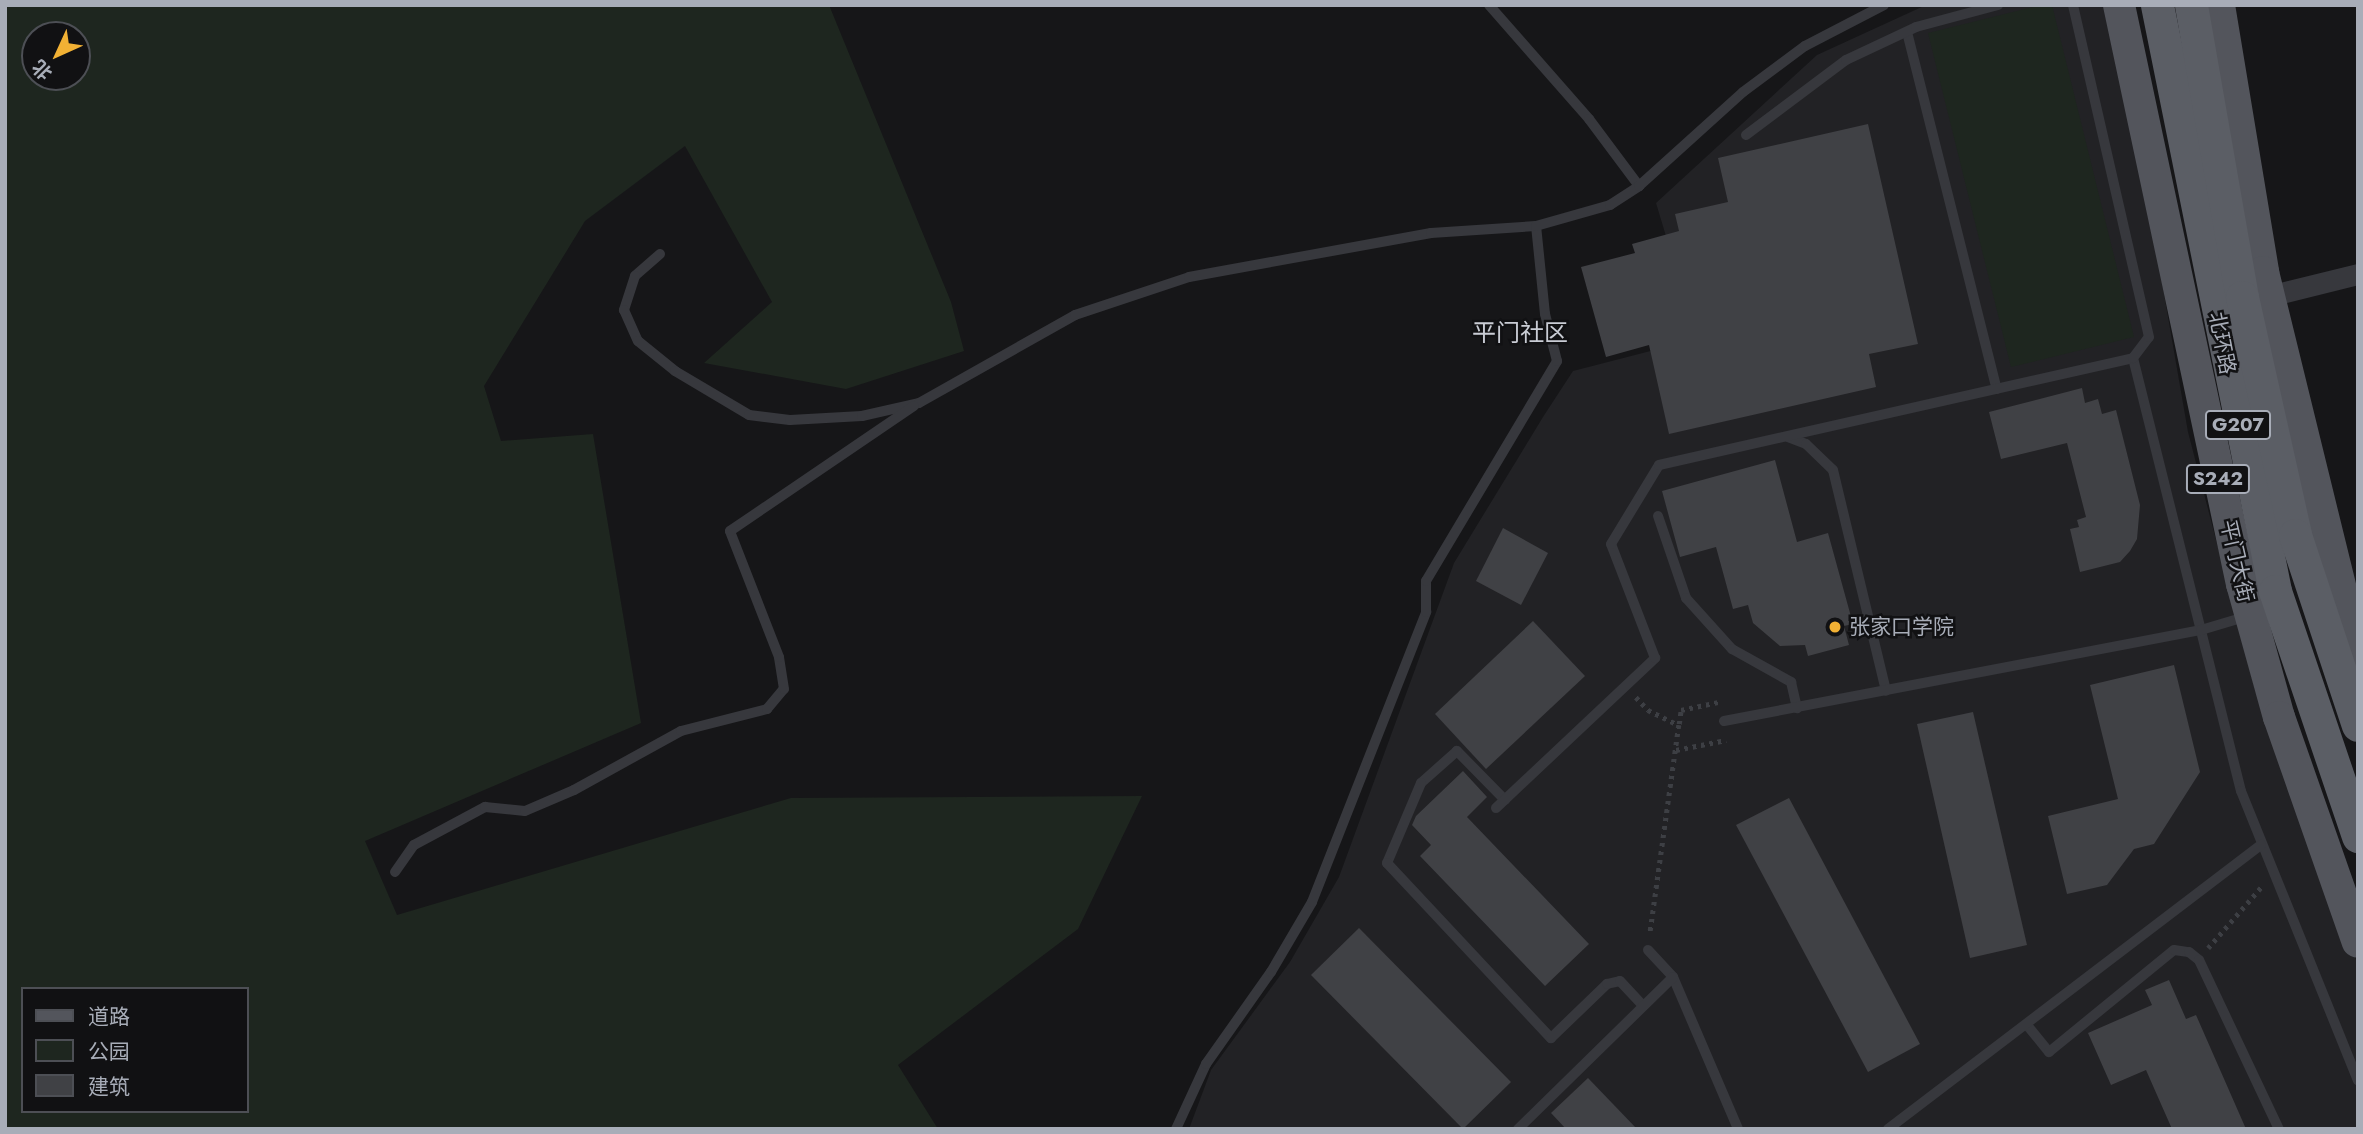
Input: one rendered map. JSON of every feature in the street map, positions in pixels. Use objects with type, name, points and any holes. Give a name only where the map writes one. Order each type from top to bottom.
[{"type":"highway","name":"北环路","points":[[2157,5],[2275,591],[2358,836]]},
{"type":"highway","name":"北环路","points":[[2191,5],[2242,297],[2295,535],[2358,725]]},
{"type":"main road","name":"平门大街","points":[[2119,5],[2195,376],[2253,623],[2331,874],[2358,942]]},
{"type":"main road","points":[[2219,5],[2269,296],[2341,605],[2358,660]]},
{"type":"main road","points":[[2253,623],[2341,605]]},
{"type":"main road","points":[[2341,605],[2358,638]]},
{"type":"street","points":[[2269,296],[2358,274]]},
{"type":"lane","points":[[1489,5],[1589,119],[1639,186]]},
{"type":"lane","points":[[394,872],[414,845],[448,824],[485,807],[525,811],[574,790],[681,731],[767,709],[784,689],[779,657],[730,530],[919,403],[1075,315],[1189,277],[1431,233],[1536,226],[1610,205],[1639,186],[1744,92],[1805,46],[1884,5]]},
{"type":"lane","points":[[1746,135],[1846,60],[1906,32],[1998,5]]},
{"type":"lane","points":[[1496,808],[1655,658],[1611,544],[1659,465],[2133,358],[2149,337],[2073,5]]},
{"type":"lane","points":[[1906,32],[1997,389]]},
{"type":"lane","points":[[1176,1129],[1206,1064],[1272,972],[1312,902],[1426,612],[1426,581],[1557,362],[1545,314],[1536,226]]},
{"type":"lane","points":[[660,254],[635,276],[624,310],[638,341],[702,389],[749,415],[790,420],[862,416],[919,403]]},
{"type":"lane","points":[[2133,358],[2241,791],[2272,876],[2358,1080]]},
{"type":"lane","points":[[1786,437],[1807,444],[1833,470],[1886,691]]},
{"type":"lane","points":[[1658,516],[1686,598],[1732,649],[1791,682],[1797,708]]},
{"type":"lane","points":[[1724,721],[2201,630],[2253,623]]},
{"type":"lane","points":[[1505,800],[1457,751],[1421,783],[1387,863],[1551,1038],[1607,984],[1620,981],[1643,1006]]},
{"type":"lane","points":[[1888,1129],[2027,1026],[2261,845]]},
{"type":"lane","points":[[1648,950],[1673,976],[1738,1129]]},
{"type":"lane","points":[[2027,1026],[2049,1052],[2174,950],[2189,951],[2199,960],[2278,1129]]},
{"type":"lane","points":[[1518,1129],[1673,976]]},
{"type":"path","points":[[1625,686],[1647,710],[1679,724],[1648,950]]},
{"type":"path","points":[[2199,960],[2272,876]]},
{"type":"shaded area","name":"张家口学院","points":[[1926,5],[2106,5],[2151,219],[2188,432],[2255,690],[2358,965],[2358,1129],[1189,1129],[1211,1070],[1290,962],[1339,877],[1454,563],[1543,417],[1573,371],[1697,339],[1656,203],[1817,55]]},
{"type":"green space","points":[[5,5],[829,5],[951,302],[964,351],[846,389],[704,363],[772,302],[685,146],[585,221],[484,386],[501,441],[593,434],[641,723],[365,841],[397,915],[791,798],[1142,796],[1078,929],[898,1065],[938,1129],[5,1129]]},
{"type":"green space","points":[[2041,5],[2052,5],[2134,337],[2011,367],[1928,33]]},
{"type":"building","points":[[1868,124],[1918,344],[1869,354],[1876,387],[1669,434],[1649,345],[1606,357],[1581,267],[1635,253],[1632,244],[1679,231],[1675,214],[1728,202],[1718,158]]},
{"type":"building","points":[[2082,388],[2085,403],[2098,399],[2102,414],[2116,410],[2140,505],[2137,539],[2130,551],[2120,562],[2080,572],[2070,529],[2079,527],[2077,520],[2086,517],[2067,443],[2001,459],[1989,412]]},
{"type":"building","points":[[1775,460],[1797,542],[1828,533],[1853,624],[1844,626],[1849,645],[1808,656],[1805,645],[1780,646],[1753,623],[1748,605],[1733,609],[1716,547],[1680,557],[1662,491]]},
{"type":"building","points":[[1503,528],[1548,553],[1521,605],[1476,581]]},
{"type":"building","points":[[1533,621],[1585,676],[1486,769],[1435,714]]},
{"type":"building","points":[[2174,665],[2200,772],[2154,844],[2134,849],[2107,885],[2067,894],[2048,816],[2118,799],[2090,685]]},
{"type":"building","points":[[1973,712],[2027,945],[1970,958],[1917,724]]},
{"type":"building","points":[[1463,771],[1487,797],[1467,817],[1589,944],[1545,986],[1420,856],[1431,845],[1412,825],[1416,816]]},
{"type":"building","points":[[1789,798],[1920,1044],[1868,1072],[1736,825]]},
{"type":"building","points":[[1359,928],[1511,1082],[1463,1129],[1311,975]]},
{"type":"building","points":[[2169,980],[2186,1019],[2196,1015],[2246,1129],[2172,1129],[2146,1070],[2111,1085],[2088,1033],[2152,1005],[2145,990]]},
{"type":"building","points":[[1588,1078],[1637,1129],[1566,1129],[1551,1113]]},
{"type":"place","name":"张家口学院","points":[[1835,627]]},
{"type":"district","name":"平门社区","points":[[1520,333]]}]
